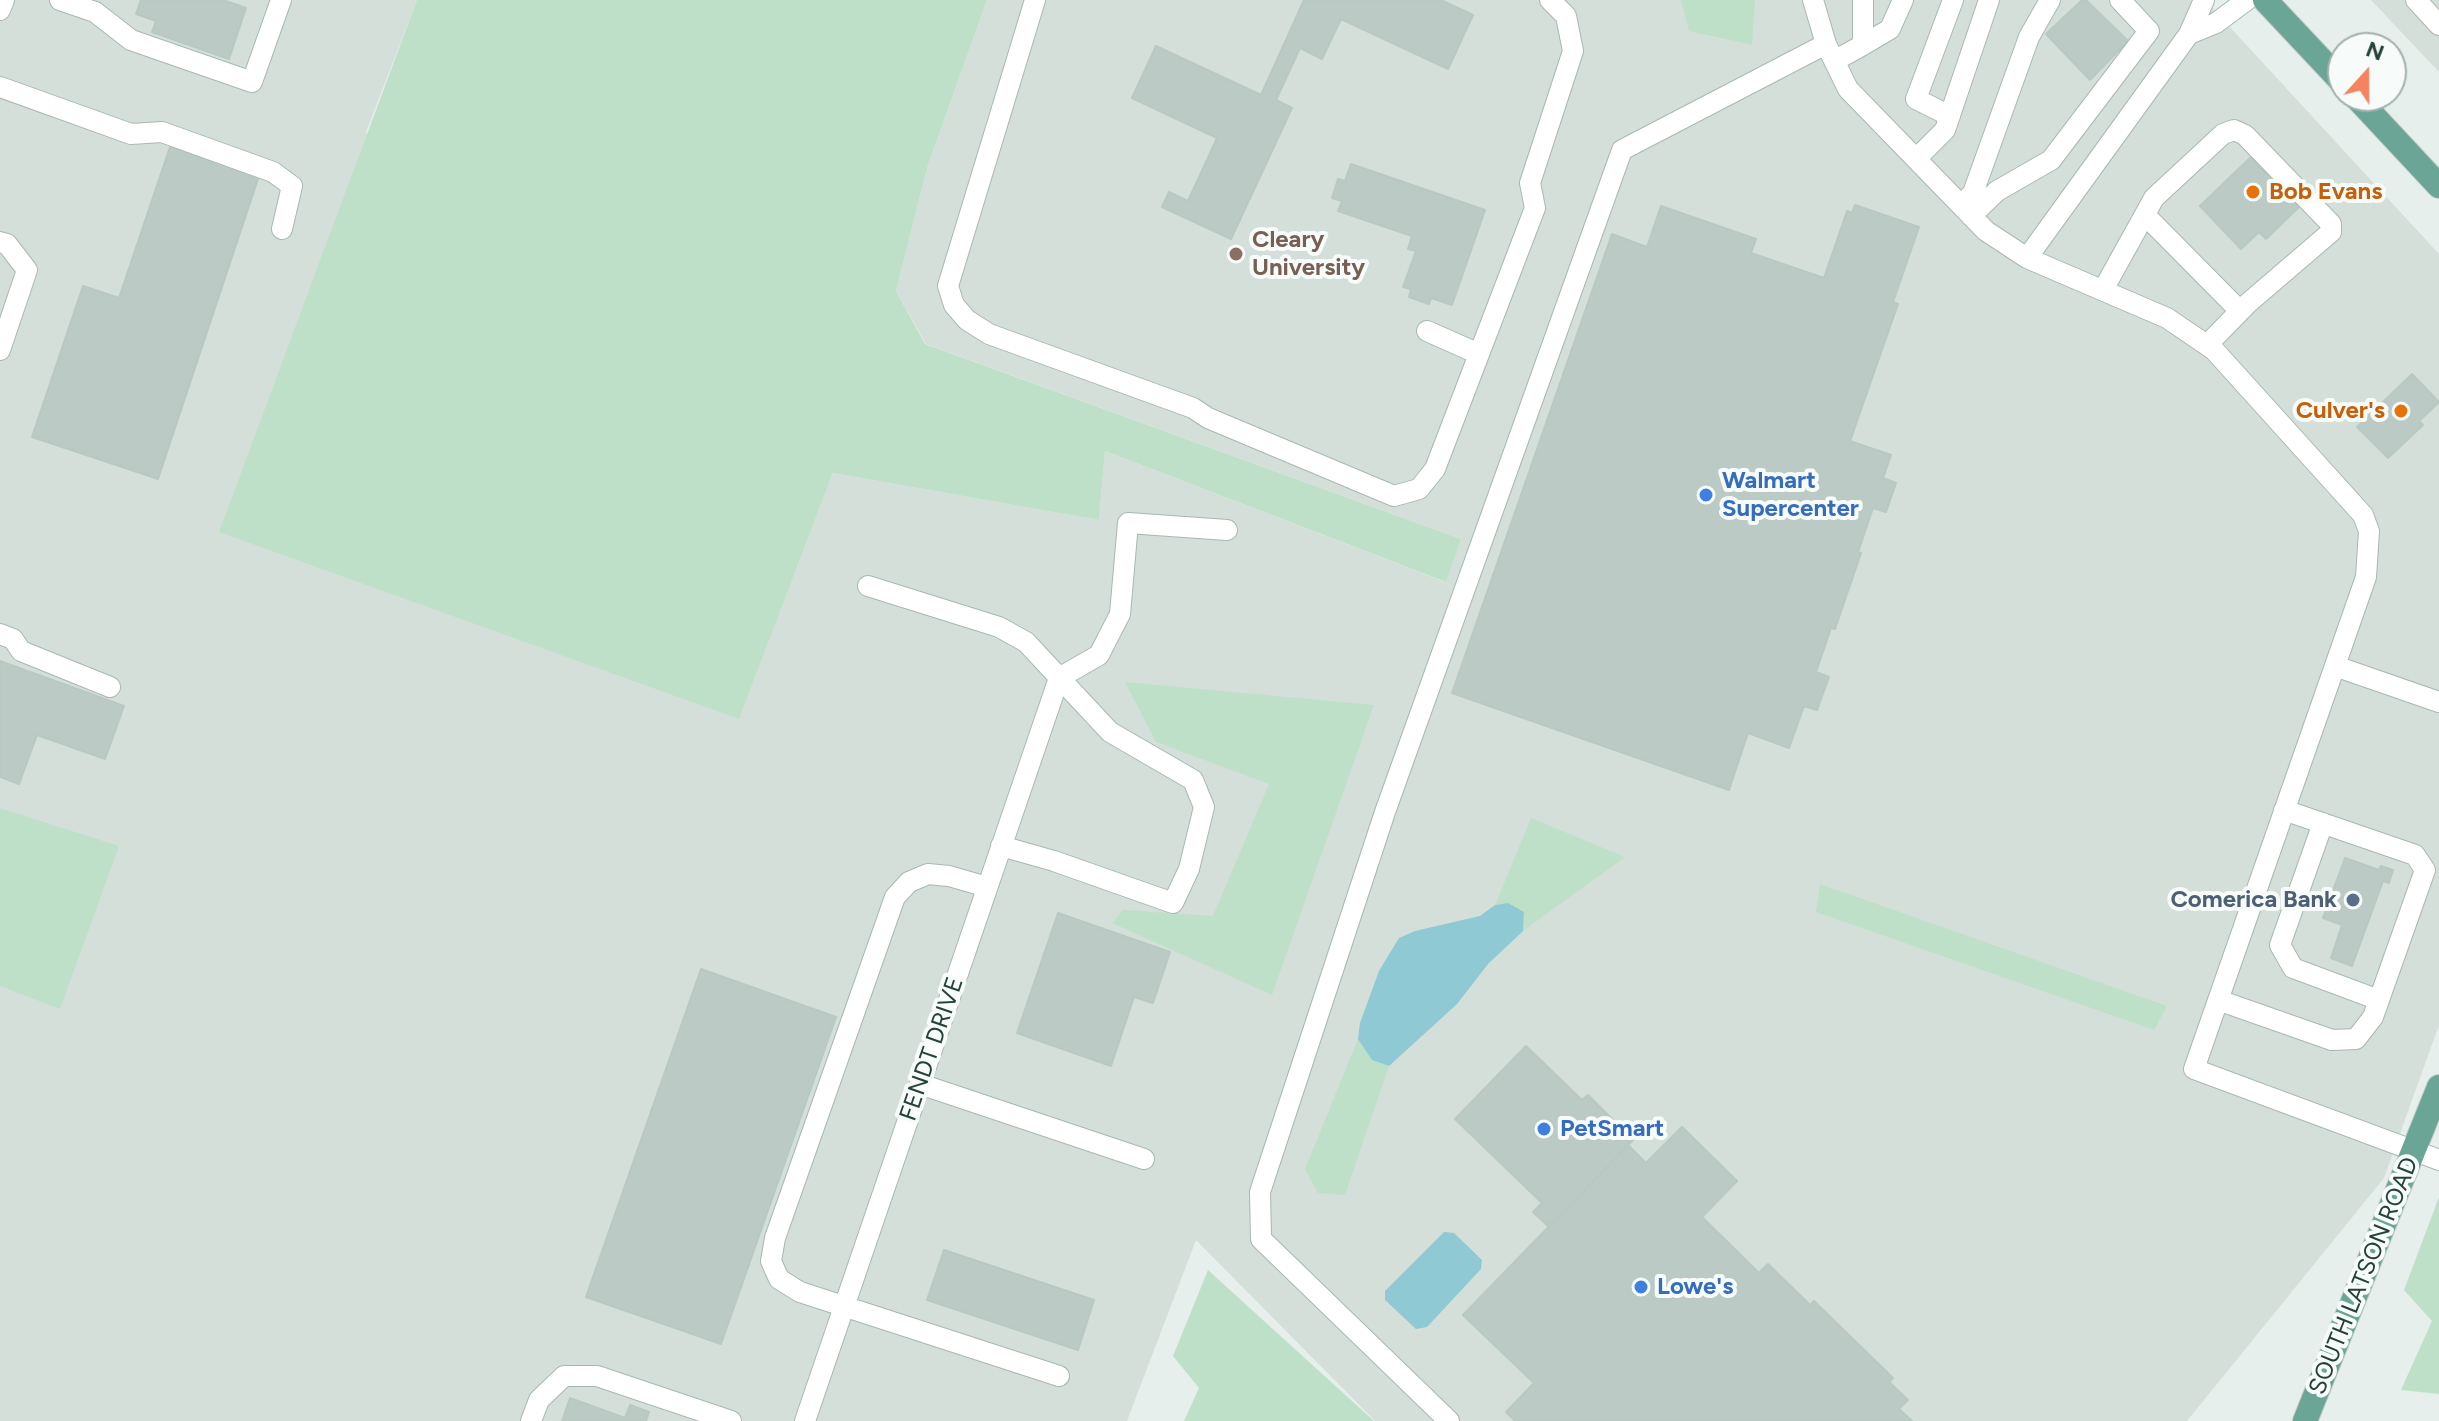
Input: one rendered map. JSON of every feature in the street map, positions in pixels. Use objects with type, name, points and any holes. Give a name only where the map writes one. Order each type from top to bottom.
[{"type":"main road","points":[[2265,0],[2327,66]]},
{"type":"main road","points":[[2370,112],[2439,186]]},
{"type":"main road","name":"SOUTH LATSON ROAD","points":[[2305,1421],[2439,1087]]},
{"type":"street","points":[[0,10],[4,0]]},
{"type":"street","points":[[60,0],[95,12],[131,40],[252,82],[281,0]]},
{"type":"street","points":[[1035,0],[948,286],[954,305],[967,320],[989,334],[1193,408],[1208,418],[1394,496],[1419,489],[1435,469],[1535,208],[1530,183],[1573,51],[1566,16],[1550,0]]},
{"type":"street","points":[[1813,0],[1830,53],[1848,89],[1986,231],[2027,258],[2167,318],[2207,345],[2363,515],[2369,531],[2366,577],[2194,1069],[2439,1160]]},
{"type":"street","points":[[1863,0],[1863,45]]},
{"type":"street","points":[[1449,1421],[1261,1239],[1260,1192],[1385,812],[1622,150],[1830,53],[1863,45],[1890,29],[1903,0]]},
{"type":"street","points":[[1950,116],[1916,99],[1953,0]]},
{"type":"street","points":[[1916,159],[1945,130],[1989,0]]},
{"type":"street","points":[[1966,210],[2029,37],[2050,0]]},
{"type":"street","points":[[1966,210],[2051,160],[2149,31],[2120,0]]},
{"type":"street","points":[[2027,258],[2189,34],[2204,0]]},
{"type":"street","points":[[2189,34],[2216,23],[2247,0]]},
{"type":"street","points":[[2417,1],[2439,25]]},
{"type":"street","points":[[0,87],[131,134],[162,132],[273,172],[292,186],[282,229]]},
{"type":"street","points":[[2103,290],[2154,198],[2223,134],[2234,130],[2245,135],[2331,224],[2331,232],[2240,311],[2207,345]]},
{"type":"street","points":[[1981,167],[2013,182]]},
{"type":"street","points":[[2145,215],[2240,311]]},
{"type":"street","points":[[0,242],[7,244],[27,270],[0,350]]},
{"type":"street","points":[[1427,331],[1479,354]]},
{"type":"street","points":[[1059,678],[1099,655],[1120,614],[1128,523],[1227,530]]},
{"type":"street","points":[[868,586],[999,627],[1026,642],[1110,732],[1193,780],[1204,807],[1189,869],[1173,903],[1054,861],[1001,846]]},
{"type":"street","points":[[0,634],[13,639],[21,651],[110,687]]},
{"type":"street","points":[[2335,666],[2439,702]]},
{"type":"street","name":"FENDT DRIVE","points":[[805,1421],[1059,678]]},
{"type":"street","points":[[2218,1000],[2332,1040],[2356,1039],[2373,1017],[2425,870],[2415,855],[2284,810]]},
{"type":"street","points":[[2323,823],[2280,945],[2293,968],[2379,1000]]},
{"type":"street","points":[[987,887],[949,876],[928,874],[909,882],[895,897],[775,1238],[771,1261],[779,1279],[800,1292],[1059,1376]]},
{"type":"street","points":[[920,1084],[1144,1159]]},
{"type":"street","points":[[531,1421],[539,1400],[564,1376],[597,1376],[731,1421]]},
{"type":"shaded area","points":[[0,0],[417,0],[366,132],[739,718],[833,473],[1099,520],[1105,451],[1445,582],[1461,539],[926,344],[896,291],[928,165],[987,0],[2205,0],[2439,254],[2439,1025],[2384,1178],[2187,1421],[1375,1421],[1196,1240],[1127,1421],[0,1421]]},
{"type":"shaded area","points":[[2371,0],[2439,0],[2439,72],[2407,38],[2407,32],[2401,32]]},
{"type":"green space","points":[[417,0],[987,0],[928,165],[896,291],[925,344],[1461,539],[1446,582],[1105,451],[1099,520],[833,473],[739,719],[219,532]]},
{"type":"green space","points":[[1681,0],[1755,0],[1752,45],[1689,31]]},
{"type":"green space","points":[[1125,682],[1374,705],[1272,995],[1112,923],[1123,910],[1213,916],[1269,784],[1156,742]]},
{"type":"green space","points":[[0,808],[119,846],[60,1009],[0,986]]},
{"type":"green space","points":[[1531,818],[1625,857],[1523,931],[1524,912],[1508,903],[1495,905]]},
{"type":"green space","points":[[1820,884],[2167,1006],[2154,1030],[1816,912]]},
{"type":"green space","points":[[1358,1039],[1372,1060],[1389,1066],[1345,1195],[1318,1193],[1305,1169]]},
{"type":"green space","points":[[2439,1197],[2439,1394],[2401,1390],[2432,1321],[2404,1290]]},
{"type":"green space","points":[[1208,1270],[1374,1421],[1184,1421],[1199,1388],[1173,1356]]},
{"type":"water","points":[[1508,903],[1524,912],[1523,931],[1488,964],[1457,1004],[1389,1066],[1372,1060],[1358,1039],[1360,1023],[1379,971],[1399,938],[1415,931],[1480,916],[1495,905]]},
{"type":"water","points":[[1444,1232],[1454,1233],[1482,1260],[1481,1269],[1427,1327],[1416,1329],[1385,1300],[1385,1291]]},
{"type":"building","points":[[141,0],[223,0],[246,8],[229,59],[152,32],[156,21],[136,14]]},
{"type":"building","points":[[1304,0],[1441,0],[1473,15],[1448,69],[1341,19],[1322,59],[1300,48],[1276,100],[1292,108],[1231,239],[1162,207],[1169,192],[1188,201],[1217,138],[1132,98],[1156,46],[1261,95]]},
{"type":"building","points":[[2082,0],[2086,0],[2128,41],[2090,80],[2046,34]]},
{"type":"building","points":[[170,147],[259,176],[158,479],[32,437],[83,286],[119,298]]},
{"type":"building","name":"Bob Evans","points":[[2252,156],[2272,181],[2277,176],[2303,203],[2266,239],[2259,232],[2241,249],[2200,206]]},
{"type":"building","points":[[1351,164],[1485,210],[1452,305],[1431,298],[1429,304],[1409,297],[1411,289],[1403,287],[1416,251],[1408,249],[1412,236],[1338,211],[1342,201],[1332,198],[1338,179],[1345,181]]},
{"type":"building","name":"Walmart Supercenter","points":[[1855,205],[1919,227],[1893,302],[1898,304],[1850,441],[1891,455],[1883,478],[1896,483],[1886,512],[1873,508],[1835,629],[1831,628],[1816,672],[1829,677],[1817,710],[1804,706],[1789,748],[1748,733],[1729,790],[1452,693],[1612,234],[1647,247],[1661,206],[1756,239],[1751,253],[1824,278],[1847,211],[1852,213]]},
{"type":"building","name":"Culver's","points":[[2412,374],[2439,402],[2419,421],[2423,425],[2388,458],[2357,427]]},
{"type":"building","points":[[0,661],[124,706],[105,759],[37,735],[19,784],[0,777]]},
{"type":"building","name":"Comerica Bank","points":[[2345,858],[2379,870],[2381,866],[2393,870],[2389,883],[2383,881],[2352,966],[2331,958],[2342,925],[2323,918]]},
{"type":"building","points":[[1058,913],[1170,952],[1153,1003],[1134,997],[1111,1066],[1017,1033]]},
{"type":"building","points":[[701,969],[836,1017],[721,1344],[586,1297]]},
{"type":"building","name":"PetSmart","points":[[1526,1046],[1582,1100],[1588,1095],[1633,1140],[1549,1227],[1533,1212],[1542,1203],[1455,1119]]},
{"type":"building","name":"Lowe's","points":[[1682,1127],[1737,1181],[1702,1217],[1759,1273],[1768,1264],[1810,1305],[1814,1301],[1893,1378],[1889,1382],[1908,1400],[1899,1409],[1912,1421],[1515,1421],[1506,1412],[1534,1383],[1463,1315],[1628,1145],[1646,1163]]},
{"type":"building","points":[[944,1250],[1094,1300],[1078,1350],[927,1300]]},
{"type":"building","points":[[570,1398],[625,1418],[630,1405],[649,1412],[646,1421],[562,1421]]},
{"type":"place","name":"Bob Evans","points":[[2253,192]]},
{"type":"place","name":"Cleary University","points":[[1236,254]]},
{"type":"place","name":"Culver's","points":[[2401,411]]},
{"type":"place","name":"Walmart Supercenter","points":[[1706,495]]},
{"type":"place","name":"Comerica Bank","points":[[2353,900]]},
{"type":"place","name":"PetSmart","points":[[1544,1129]]},
{"type":"place","name":"Lowe's","points":[[1641,1287]]}]
